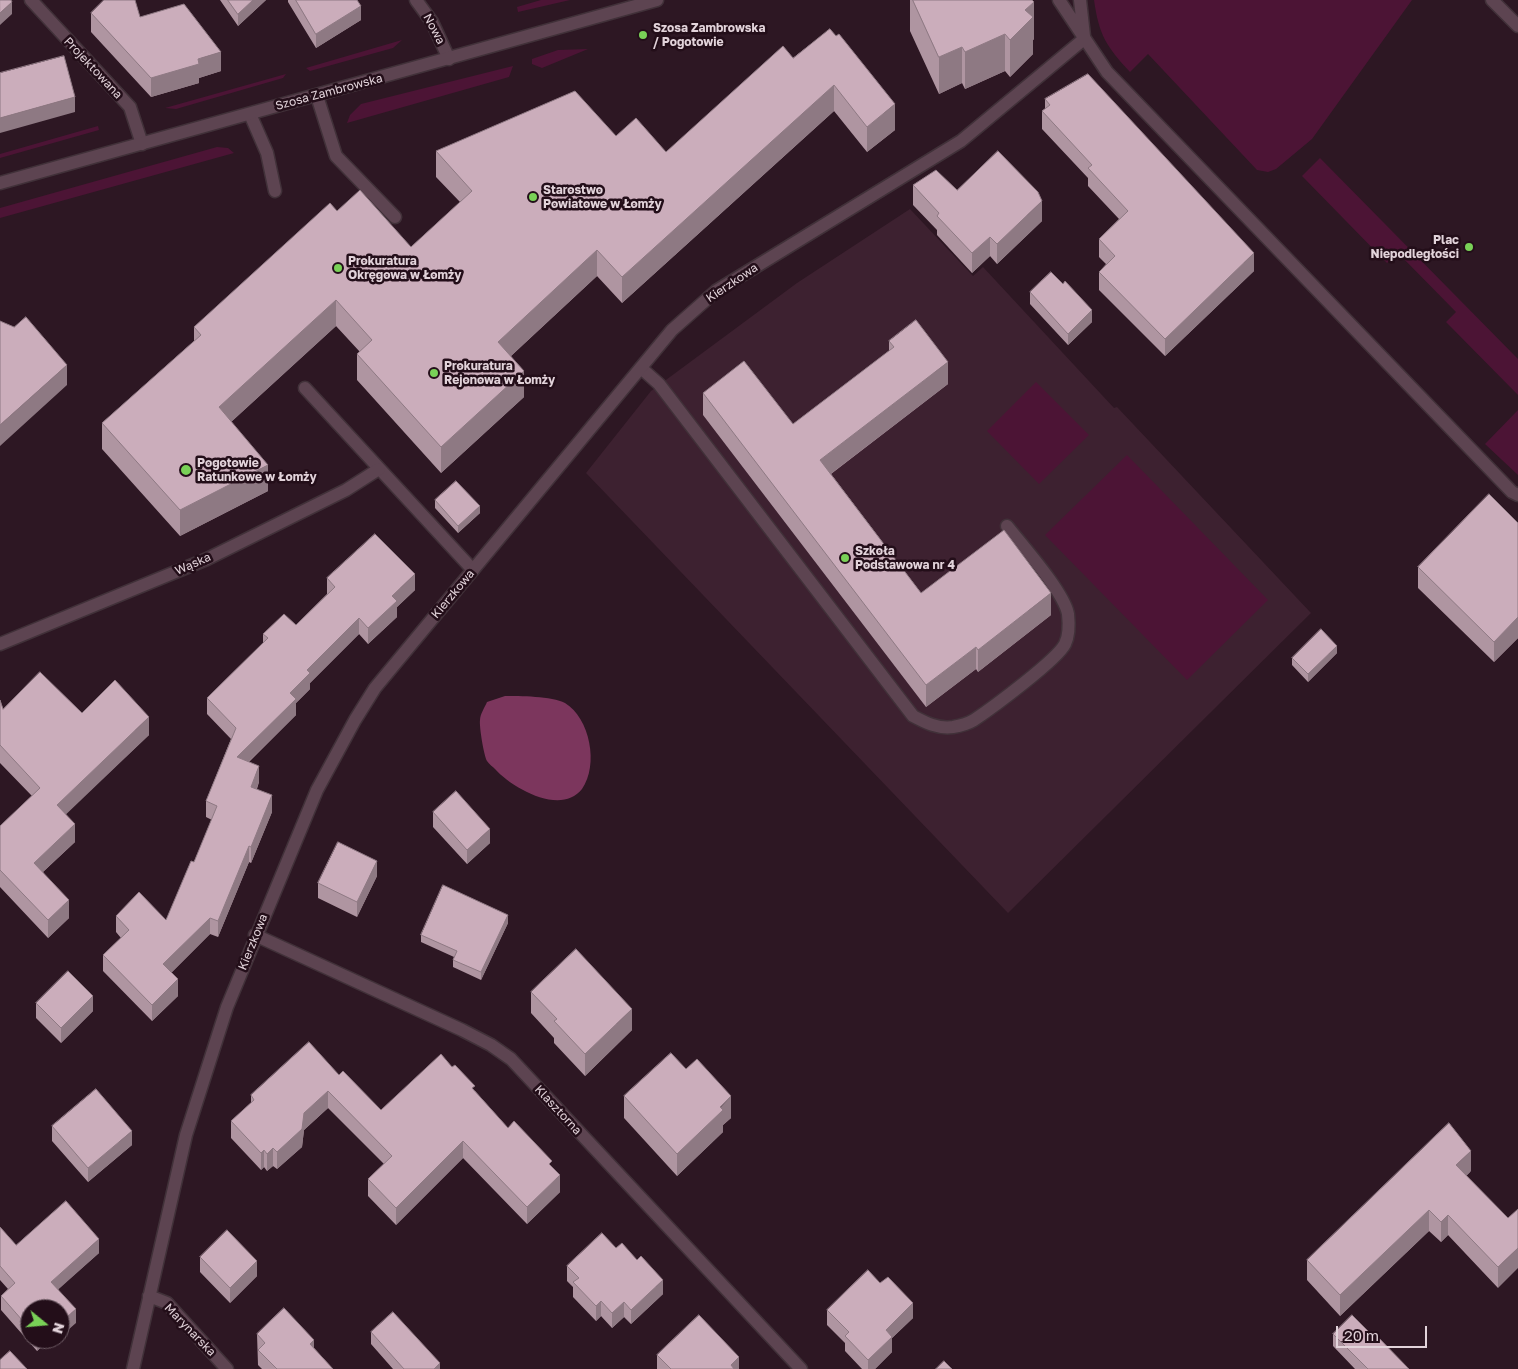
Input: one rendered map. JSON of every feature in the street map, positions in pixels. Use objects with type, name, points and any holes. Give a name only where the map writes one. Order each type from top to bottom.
[{"type":"street","name":"Projektowana","points":[[31,0],[130,107],[142,144]]},
{"type":"street","name":"Nowa","points":[[416,0],[432,22],[449,59]]},
{"type":"street","name":"Szosa Zambrowska","points":[[0,183],[657,0]]},
{"type":"street","points":[[1059,0],[1107,72],[1512,492],[1518,495]]},
{"type":"street","points":[[1080,0],[1084,38]]},
{"type":"street","points":[[1492,0],[1518,26]]},
{"type":"street","name":"Kierzkowa","points":[[133,1369],[186,1135],[227,1007],[255,935],[317,790],[355,720],[375,688],[672,330],[716,291],[960,141],[1084,38]]},
{"type":"street","points":[[317,96],[336,156],[396,217]]},
{"type":"street","points":[[250,114],[267,153],[275,191]]},
{"type":"street","points":[[641,368],[659,384],[913,716],[925,723],[938,727],[954,727],[973,721],[1053,659],[1066,644],[1069,628],[1068,612],[1060,595],[1007,526]]},
{"type":"street","points":[[305,388],[473,570]]},
{"type":"street","name":"Wąska","points":[[0,644],[207,559],[346,490],[379,469]]},
{"type":"street","name":"Klasztorna","points":[[255,935],[462,1030],[491,1045],[510,1059],[801,1369]]},
{"type":"street","name":"Marynarska","points":[[149,1296],[167,1303],[228,1369]]},
{"type":"shaded area","points":[[541,0],[570,0],[518,12],[517,7]]},
{"type":"shaded area","points":[[1094,0],[1412,0],[1312,139],[1276,169],[1268,172],[1257,170],[1148,54],[1130,72],[1109,47],[1101,31]]},
{"type":"shaded area","points":[[402,40],[393,48],[310,71],[306,68]]},
{"type":"shaded area","points":[[588,49],[542,68],[532,64],[532,59],[558,50]]},
{"type":"shaded area","points":[[513,66],[509,77],[347,123],[350,115],[361,104]]},
{"type":"shaded area","points":[[286,74],[283,78],[176,109],[165,108]]},
{"type":"shaded area","points":[[98,126],[99,130],[0,158],[0,154]]},
{"type":"shaded area","points":[[217,147],[228,148],[234,153],[0,218],[0,208]]},
{"type":"shaded area","points":[[1320,158],[1518,359],[1518,395],[1446,322],[1456,312],[1398,253],[1387,263],[1302,176]]},
{"type":"shaded area","points":[[910,209],[973,276],[983,267],[1114,408],[1117,407],[1311,613],[1008,913],[586,473],[651,391],[797,283]]},
{"type":"shaded area","points":[[1036,382],[1089,435],[1039,484],[987,431]]},
{"type":"shaded area","points":[[1518,410],[1518,475],[1485,444]]},
{"type":"shaded area","points":[[1127,455],[1268,600],[1187,680],[1045,535]]},
{"type":"shaded area","points":[[505,696],[535,697],[559,701],[574,710],[581,719],[589,743],[591,755],[590,768],[582,789],[573,797],[562,800],[550,800],[524,791],[503,776],[487,761],[481,734],[481,715],[487,702]]},
{"type":"building","points":[[0,0],[11,0],[12,2],[0,13]]},
{"type":"building","points":[[104,0],[135,0],[140,17],[184,4],[221,52],[198,59],[199,64],[151,78],[91,13]]},
{"type":"building","points":[[228,0],[253,0],[238,14]]},
{"type":"building","points":[[296,0],[357,0],[361,6],[316,34]]},
{"type":"building","points":[[913,0],[1032,0],[1034,2],[1025,10],[1033,17],[1010,40],[1005,34],[965,52],[962,47],[939,57]]},
{"type":"building","points":[[830,29],[836,36],[839,34],[895,104],[867,127],[834,85],[622,277],[597,250],[498,342],[524,371],[441,447],[357,354],[372,340],[336,300],[219,407],[268,465],[180,510],[102,423],[201,335],[194,327],[330,203],[337,211],[360,190],[411,247],[472,191],[436,151],[575,91],[616,136],[636,118],[666,152],[783,46],[793,58]]},
{"type":"building","points":[[64,56],[75,97],[0,118],[0,73]]},
{"type":"building","points":[[1088,74],[1254,253],[1165,339],[1099,272],[1115,256],[1099,239],[1128,211],[1088,168],[1092,165],[1042,111],[1050,105],[1045,99]]},
{"type":"building","points":[[998,151],[1038,192],[1042,201],[997,244],[990,237],[972,253],[937,216],[939,213],[913,185],[936,170],[957,190]]},
{"type":"building","points":[[1051,272],[1063,284],[1065,281],[1092,310],[1068,334],[1030,292]]},
{"type":"building","points":[[26,317],[67,365],[0,425],[0,321],[14,327]]},
{"type":"building","points":[[916,320],[948,362],[820,460],[921,593],[1004,530],[1051,593],[978,650],[976,647],[926,685],[703,393],[744,361],[793,424],[894,347],[889,341]]},
{"type":"building","points":[[456,481],[480,506],[458,526],[435,500]]},
{"type":"building","points":[[1489,494],[1518,523],[1518,617],[1494,642],[1418,567]]},
{"type":"building","points":[[375,534],[415,574],[392,596],[397,601],[368,628],[359,618],[307,670],[310,673],[290,693],[296,699],[237,757],[259,766],[251,787],[272,795],[218,921],[210,918],[163,964],[178,979],[152,1005],[103,955],[129,930],[116,916],[139,892],[166,920],[191,861],[194,862],[217,806],[206,801],[236,728],[207,698],[268,638],[263,634],[284,614],[296,625],[335,587],[327,578]]},
{"type":"building","points":[[1321,629],[1337,646],[1308,674],[1292,658]]},
{"type":"building","points":[[40,672],[82,713],[115,680],[149,717],[57,805],[75,824],[34,863],[69,900],[48,920],[0,870],[0,826],[40,788],[0,745],[0,700],[3,709]]},
{"type":"building","points":[[456,791],[490,829],[467,850],[433,812]]},
{"type":"building","points":[[338,842],[377,861],[357,902],[318,883]]},
{"type":"building","points":[[443,885],[508,915],[481,972],[453,960],[457,951],[421,935]]},
{"type":"building","points":[[576,949],[632,1009],[585,1054],[554,1021],[557,1019],[531,992]]},
{"type":"building","points":[[68,971],[93,996],[61,1028],[36,1003]]},
{"type":"building","points":[[309,1042],[339,1075],[343,1071],[381,1110],[441,1054],[452,1067],[455,1065],[475,1086],[472,1088],[508,1128],[514,1121],[552,1161],[549,1164],[560,1175],[527,1207],[463,1141],[396,1208],[368,1179],[392,1156],[328,1091],[304,1113],[302,1129],[277,1152],[273,1148],[267,1154],[264,1150],[261,1153],[231,1121],[254,1100],[251,1095]]},
{"type":"building","points":[[671,1053],[686,1069],[697,1059],[731,1096],[720,1107],[723,1110],[677,1154],[624,1096]]},
{"type":"building","points":[[96,1089],[132,1131],[88,1168],[52,1126]]},
{"type":"building","points":[[1449,1123],[1471,1151],[1456,1165],[1508,1218],[1518,1209],[1518,1248],[1498,1267],[1448,1215],[1441,1222],[1429,1210],[1340,1295],[1307,1260]]},
{"type":"building","points":[[66,1201],[99,1239],[51,1282],[67,1299],[20,1299],[20,1318],[1,1296],[15,1283],[0,1266],[0,1227],[16,1245]]},
{"type":"building","points":[[227,1230],[257,1261],[230,1288],[200,1257]]},
{"type":"building","points":[[602,1233],[616,1248],[622,1243],[637,1260],[641,1256],[663,1280],[631,1310],[624,1302],[612,1313],[601,1301],[596,1306],[573,1282],[579,1278],[567,1266]]},
{"type":"building","points":[[868,1270],[880,1283],[888,1277],[913,1303],[886,1330],[892,1337],[868,1360],[845,1336],[849,1332],[827,1310]]},
{"type":"building","points":[[70,1303],[76,1309],[70,1314]]},
{"type":"building","points":[[284,1308],[314,1340],[310,1344],[333,1369],[277,1369],[258,1350],[265,1343],[257,1334]]},
{"type":"building","points":[[393,1312],[440,1363],[434,1369],[404,1369],[371,1332]]},
{"type":"building","points":[[699,1315],[739,1357],[731,1365],[734,1369],[671,1369],[657,1355]]},
{"type":"building","points":[[1352,1315],[1374,1337],[1376,1335],[1409,1369],[1368,1369],[1333,1334]]},
{"type":"building","points":[[10,1351],[27,1369],[0,1369],[0,1360]]},
{"type":"building","points":[[944,1361],[952,1369],[936,1369]]},
{"type":"place","name":"Szosa Zambrowska / Pogotowie","points":[[643,35]]},
{"type":"place","name":"Starostwo Powiatowe w Łomży","points":[[533,197]]},
{"type":"place","name":"Plac Niepodległości","points":[[1469,247]]},
{"type":"place","name":"Prokuratura Okręgowa w Łomży","points":[[338,268]]},
{"type":"place","name":"Prokuratura Rejonowa w Łomży","points":[[434,373]]},
{"type":"place","name":"Pogotowie Ratunkowe w Łomży","points":[[186,470]]},
{"type":"place","name":"Szkoła Podstawowa nr 4","points":[[845,558]]}]
